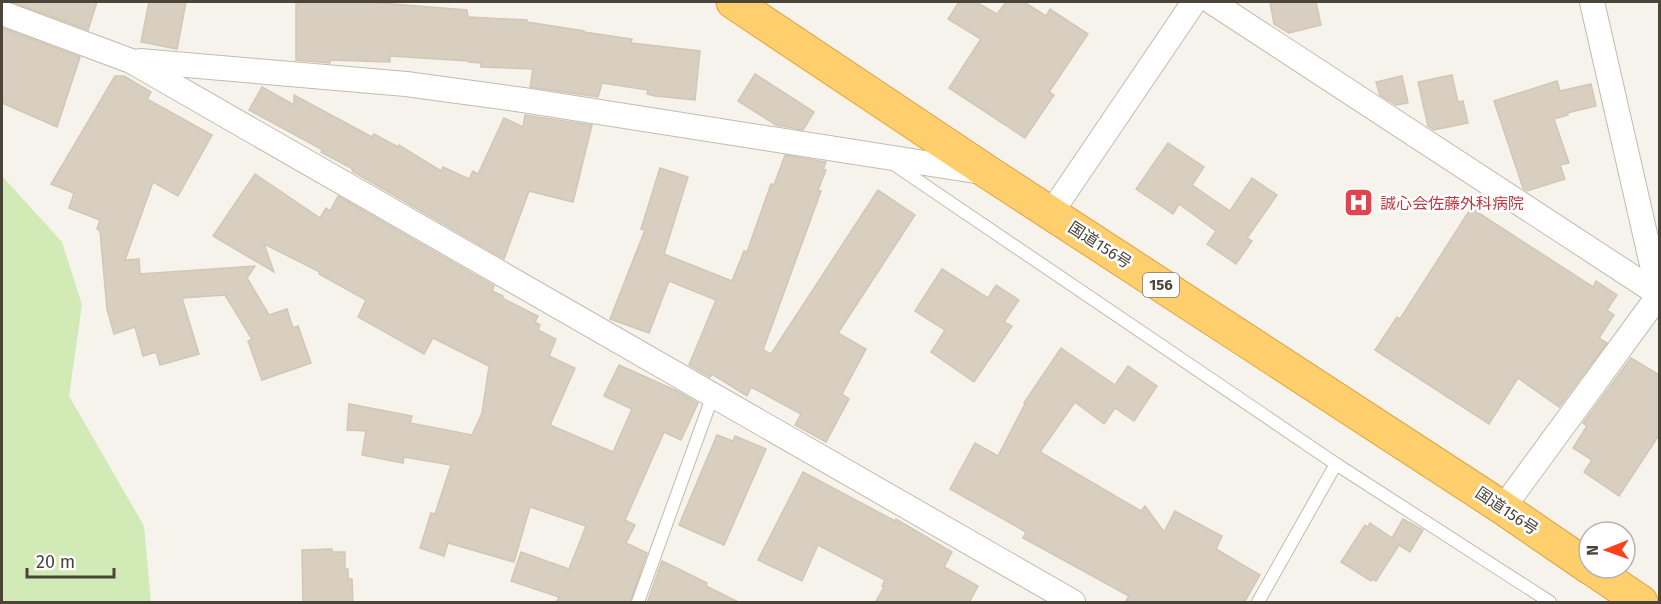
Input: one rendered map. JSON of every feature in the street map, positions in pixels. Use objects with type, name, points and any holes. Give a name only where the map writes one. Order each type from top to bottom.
[{"type":"highway","name":"国道156号","points":[[733,2],[989,173],[1503,507],[1577,558]]},
{"type":"highway","name":"国道156号","points":[[1608,580],[1641,603]]},
{"type":"street","points":[[1051,213],[1194,2]]},
{"type":"street","points":[[1212,2],[1659,295]]},
{"type":"street","points":[[1503,507],[1659,295],[1592,2]]},
{"type":"street","points":[[2,14],[131,61],[1073,603]]},
{"type":"street","points":[[131,61],[406,84],[523,100],[989,173]]},
{"type":"lane","points":[[882,156],[1336,464],[1550,603]]},
{"type":"lane","points":[[638,603],[713,395]]},
{"type":"lane","points":[[1258,603],[1336,464]]},
{"type":"green space","points":[[2,176],[62,242],[82,305],[69,396],[144,526],[151,602],[2,602]]},
{"type":"building","points":[[12,2],[97,2],[88,30]]},
{"type":"building","points":[[149,2],[186,2],[177,49],[141,42]]},
{"type":"building","points":[[296,2],[380,2],[467,10],[468,17],[527,20],[527,22],[632,39],[631,43],[700,51],[695,100],[655,96],[647,94],[648,90],[602,83],[598,97],[530,87],[533,69],[481,67],[481,63],[469,61],[390,56],[390,62],[330,60],[330,63],[296,60]]},
{"type":"building","points":[[959,2],[976,2],[997,14],[1006,2],[1024,2],[1046,16],[1050,9],[1088,34],[1049,92],[1054,95],[1025,138],[949,88],[981,39],[948,19]]},
{"type":"building","points":[[1270,2],[1316,2],[1321,25],[1289,33],[1274,24]]},
{"type":"building","points":[[2,28],[80,57],[57,127],[2,103]]},
{"type":"building","points":[[755,74],[814,112],[803,130],[776,125],[738,101]]},
{"type":"building","points":[[1452,75],[1458,102],[1463,101],[1468,123],[1434,130],[1428,126],[1418,82]]},
{"type":"building","points":[[115,76],[124,76],[151,92],[147,99],[212,135],[178,196],[153,182],[125,260],[139,259],[140,274],[255,266],[247,278],[269,315],[287,309],[293,328],[298,326],[311,363],[262,380],[248,341],[252,339],[225,295],[182,298],[199,354],[160,365],[156,352],[143,356],[135,327],[114,334],[107,309],[100,231],[97,229],[100,220],[69,208],[74,193],[51,184]]},
{"type":"building","points":[[1402,76],[1408,103],[1396,105],[1380,95],[1376,82]]},
{"type":"building","points":[[1557,81],[1560,91],[1591,84],[1596,106],[1567,113],[1568,115],[1554,119],[1569,163],[1560,165],[1565,179],[1527,191],[1523,188],[1494,101]]},
{"type":"building","points":[[262,87],[294,105],[294,95],[372,137],[374,134],[398,147],[399,145],[441,171],[443,167],[469,179],[473,171],[478,174],[504,118],[523,127],[525,115],[592,125],[573,202],[529,191],[504,259],[352,171],[353,169],[321,152],[323,150],[249,110]]},
{"type":"building","points":[[1168,143],[1204,167],[1192,185],[1230,211],[1252,178],[1277,195],[1247,238],[1252,241],[1236,264],[1207,244],[1216,231],[1179,204],[1173,214],[1136,189]]},
{"type":"building","points":[[785,155],[826,162],[823,169],[826,170],[818,190],[821,191],[763,350],[771,354],[878,190],[915,215],[838,333],[866,349],[842,394],[849,399],[826,442],[795,425],[801,414],[751,387],[747,396],[712,374],[710,377],[689,365],[716,300],[669,281],[649,333],[610,319],[645,230],[641,229],[660,168],[688,177],[664,254],[732,281],[744,251],[747,252],[771,184],[774,185]]},
{"type":"building","points":[[255,174],[320,218],[326,208],[330,211],[338,196],[494,286],[492,291],[503,296],[502,298],[538,316],[535,322],[540,325],[538,330],[556,339],[549,356],[575,368],[550,425],[613,452],[632,409],[604,396],[619,365],[698,403],[681,440],[664,432],[625,520],[635,525],[626,543],[647,553],[630,603],[556,603],[559,597],[511,581],[521,552],[569,569],[586,526],[530,507],[514,562],[448,543],[444,556],[420,548],[431,513],[435,514],[451,465],[404,457],[403,463],[362,455],[366,431],[347,430],[349,404],[412,416],[410,423],[472,435],[482,413],[489,366],[433,338],[424,354],[358,317],[366,300],[319,274],[320,272],[264,244],[274,272],[213,236]]},
{"type":"building","points":[[1471,208],[1593,287],[1596,281],[1617,295],[1607,310],[1614,315],[1599,338],[1607,343],[1559,407],[1518,378],[1489,424],[1375,350],[1397,317],[1400,319]]},
{"type":"building","points":[[942,269],[988,298],[996,285],[1019,300],[1004,322],[1012,326],[974,382],[931,352],[945,330],[915,311]]},
{"type":"building","points":[[1061,348],[1115,385],[1128,366],[1157,386],[1134,421],[1115,408],[1104,424],[1075,402],[1040,452],[1141,511],[1145,506],[1164,532],[1175,511],[1222,536],[1216,549],[1260,575],[1244,603],[1125,603],[1129,596],[1023,538],[1026,532],[950,489],[975,443],[998,456],[1024,403]]},
{"type":"building","points":[[1631,358],[1659,375],[1659,435],[1619,496],[1584,472],[1592,460],[1573,448],[1587,426],[1583,423]]},
{"type":"building","points":[[717,435],[733,441],[735,436],[766,449],[724,545],[679,525]]},
{"type":"building","points":[[803,472],[895,521],[896,519],[952,552],[944,567],[978,586],[969,603],[875,603],[884,587],[882,586],[885,580],[818,545],[802,581],[758,560]]},
{"type":"building","points":[[1403,519],[1423,530],[1410,552],[1399,545],[1376,581],[1372,579],[1371,581],[1341,562],[1365,525],[1368,527],[1370,523],[1392,538]]},
{"type":"building","points":[[332,549],[332,552],[345,552],[345,569],[348,569],[348,579],[352,579],[353,603],[303,603],[302,550]]},
{"type":"building","points":[[662,561],[707,583],[706,586],[740,603],[647,603]]},
{"type":"place","name":"誠心会佐藤外科病院","points":[[1359,203]]}]
